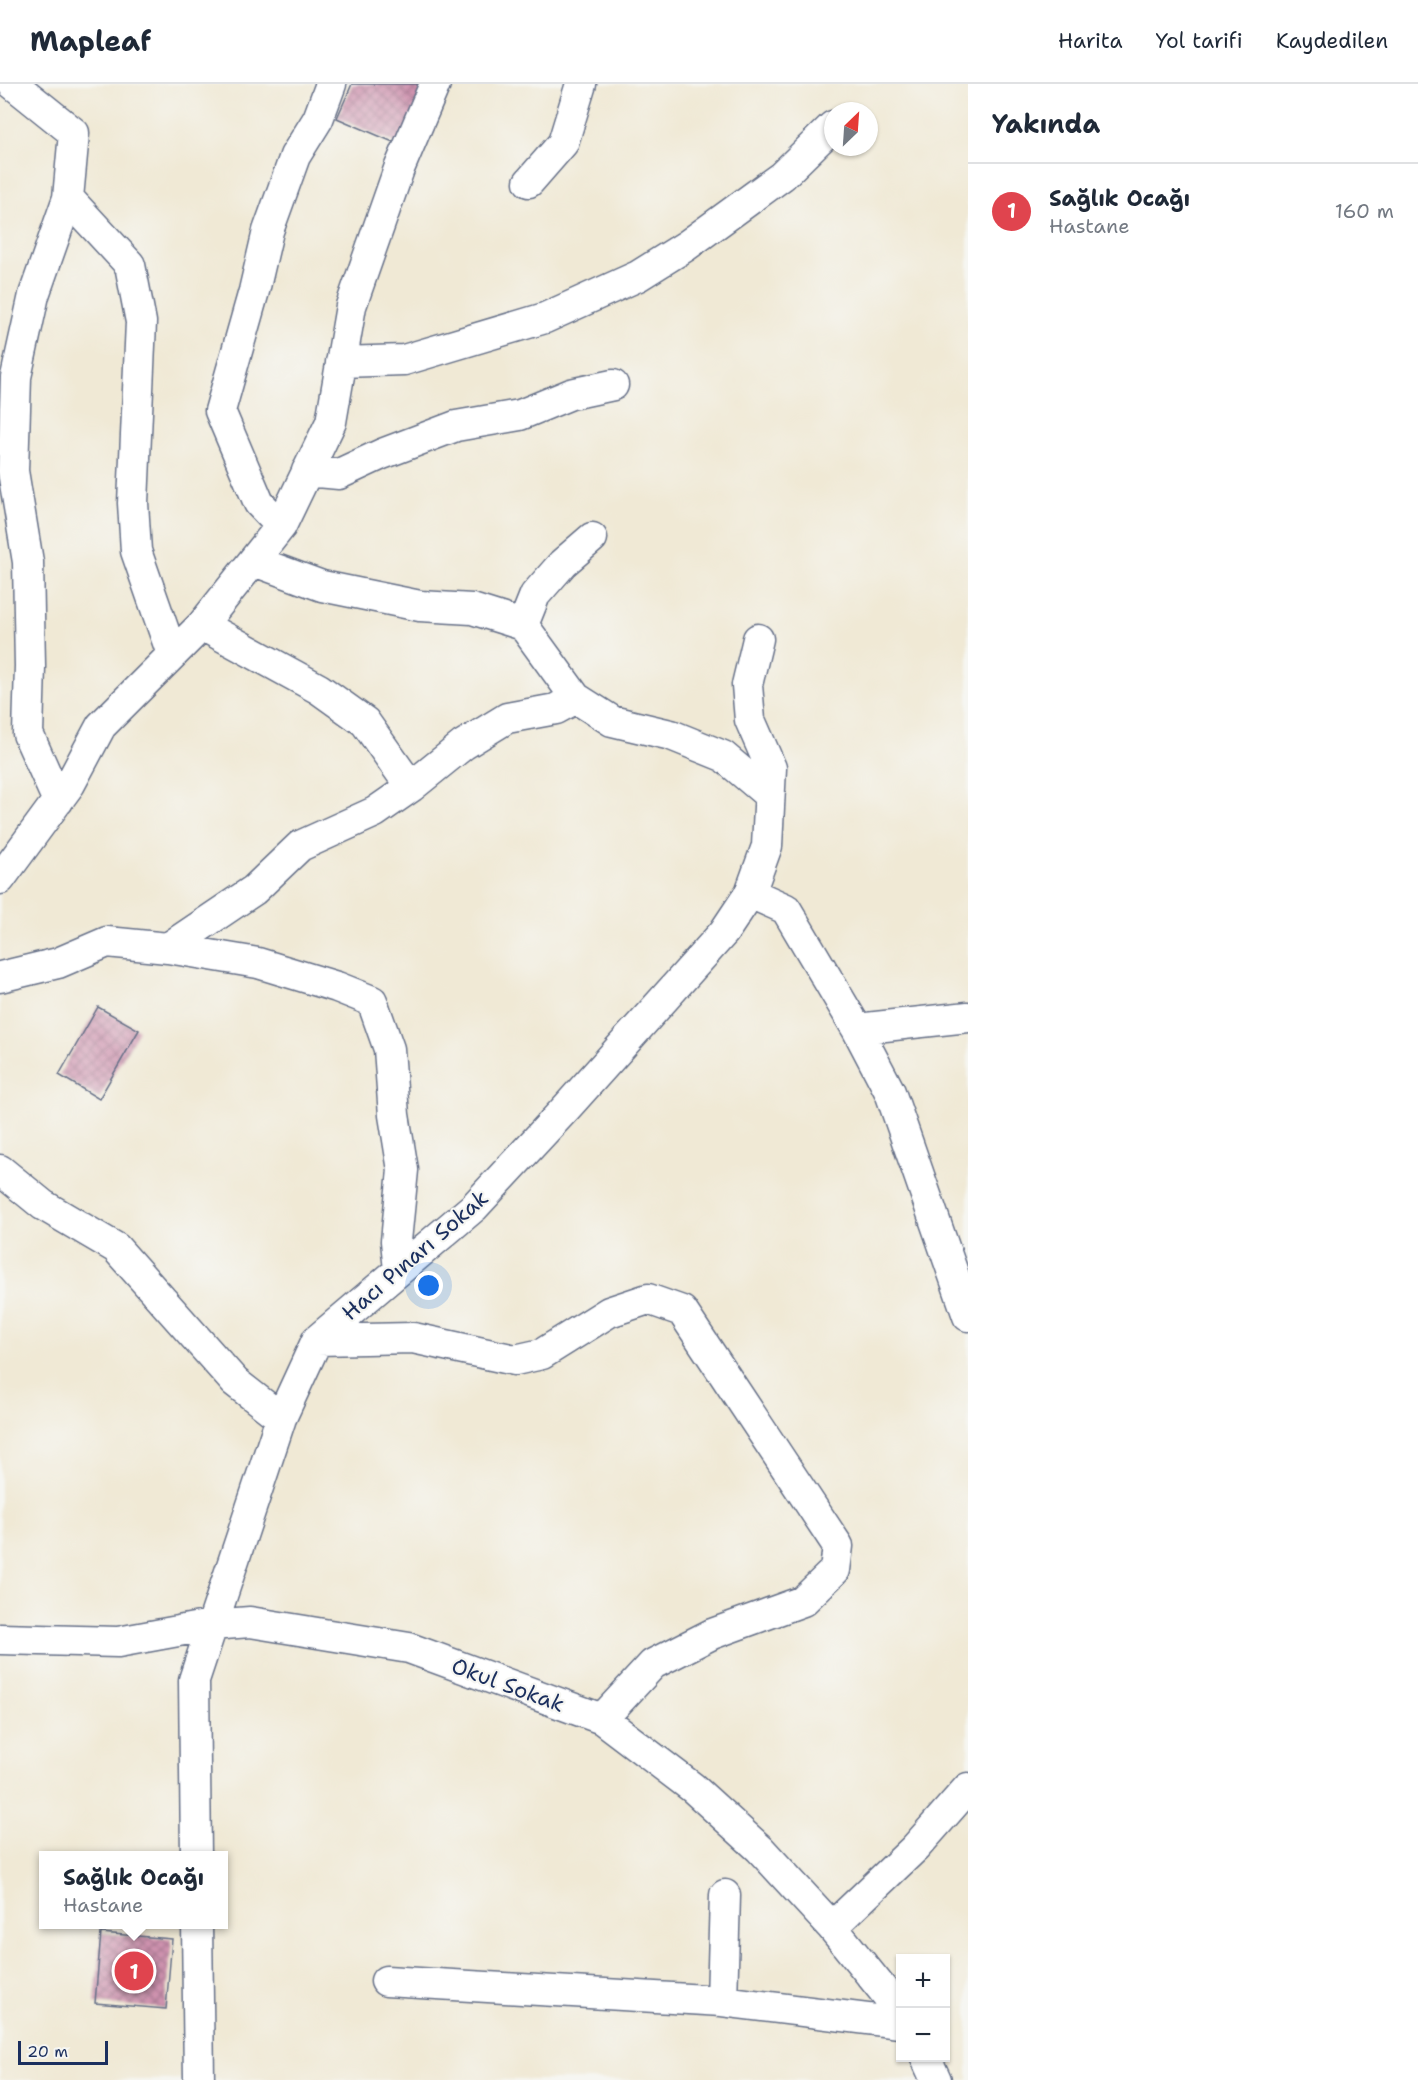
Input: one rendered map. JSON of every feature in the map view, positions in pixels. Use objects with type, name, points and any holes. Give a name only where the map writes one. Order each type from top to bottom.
[{"type":"street","points":[[13,84],[74,133],[68,198],[34,295],[16,376],[14,471],[28,562],[30,666],[28,734],[58,801]]},
{"type":"street","points":[[280,526],[259,503],[220,411],[251,302],[268,231],[295,156],[318,119],[331,84]]},
{"type":"street","points":[[0,879],[70,784],[102,726],[202,625],[280,526],[331,422],[351,306],[399,169],[435,84]]},
{"type":"street","points":[[529,182],[563,143],[581,84]]},
{"type":"street","points":[[341,362],[404,360],[544,318],[638,276],[686,246],[782,176],[824,135]]},
{"type":"street","points":[[68,198],[130,265],[141,322],[133,503],[136,551],[172,654]]},
{"type":"street","points":[[0,346],[5,339],[27,325]]},
{"type":"street","points":[[307,471],[339,474],[382,454],[456,426],[520,415],[572,394],[613,385]]},
{"type":"street","points":[[523,625],[535,595],[563,563],[592,538]]},
{"type":"street","points":[[254,561],[322,586],[420,606],[472,609],[523,625],[576,698],[612,721],[671,735],[723,756],[769,795]]},
{"type":"street","points":[[202,625],[319,689],[365,722],[411,787]]},
{"type":"street","name":"Hacı Pınarı Sokak","points":[[196,1851],[194,1680],[210,1626],[281,1418],[317,1340],[474,1207],[724,932],[750,894],[767,846],[771,768],[750,720],[747,685],[758,639]]},
{"type":"street","points":[[168,948],[254,890],[300,846],[375,812],[411,787],[463,745],[507,718],[556,709],[576,698]]},
{"type":"street","points":[[750,894],[786,909],[857,1029],[890,1092],[968,1316]]},
{"type":"street","points":[[0,977],[58,963],[107,942],[168,948],[258,963],[338,987],[372,1001],[389,1049],[394,1115],[402,1170],[396,1241],[399,1270]]},
{"type":"street","points":[[857,1029],[968,1017]]},
{"type":"street","points":[[0,1170],[43,1205],[116,1248],[235,1382],[281,1418]]},
{"type":"street","points":[[317,1340],[413,1338],[515,1360],[542,1354],[609,1312],[648,1299],[682,1311],[838,1546],[835,1570],[803,1601],[712,1634],[653,1664],[602,1719]]},
{"type":"street","name":"Okul Sokak","points":[[0,1639],[118,1642],[210,1626],[250,1622],[409,1648],[602,1719],[693,1788],[760,1849],[831,1927],[898,2008]]},
{"type":"street","points":[[831,1927],[915,1848],[968,1788]]},
{"type":"street","points":[[722,2001],[725,1895]]},
{"type":"street","points":[[197,1929],[199,2080]]},
{"type":"street","points":[[386,1981],[722,2001],[896,2023]]},
{"type":"street","points":[[928,2062],[936,2080]]},
{"type":"building","points":[[352,84],[426,84],[400,145],[337,118]]},
{"type":"building","points":[[98,1007],[139,1030],[99,1099],[59,1075]]},
{"type":"building","points":[[101,1933],[172,1939],[166,2009],[95,2003]]},
{"type":"place","name":"Sağlık Ocağı","points":[[134,1971]]}]
